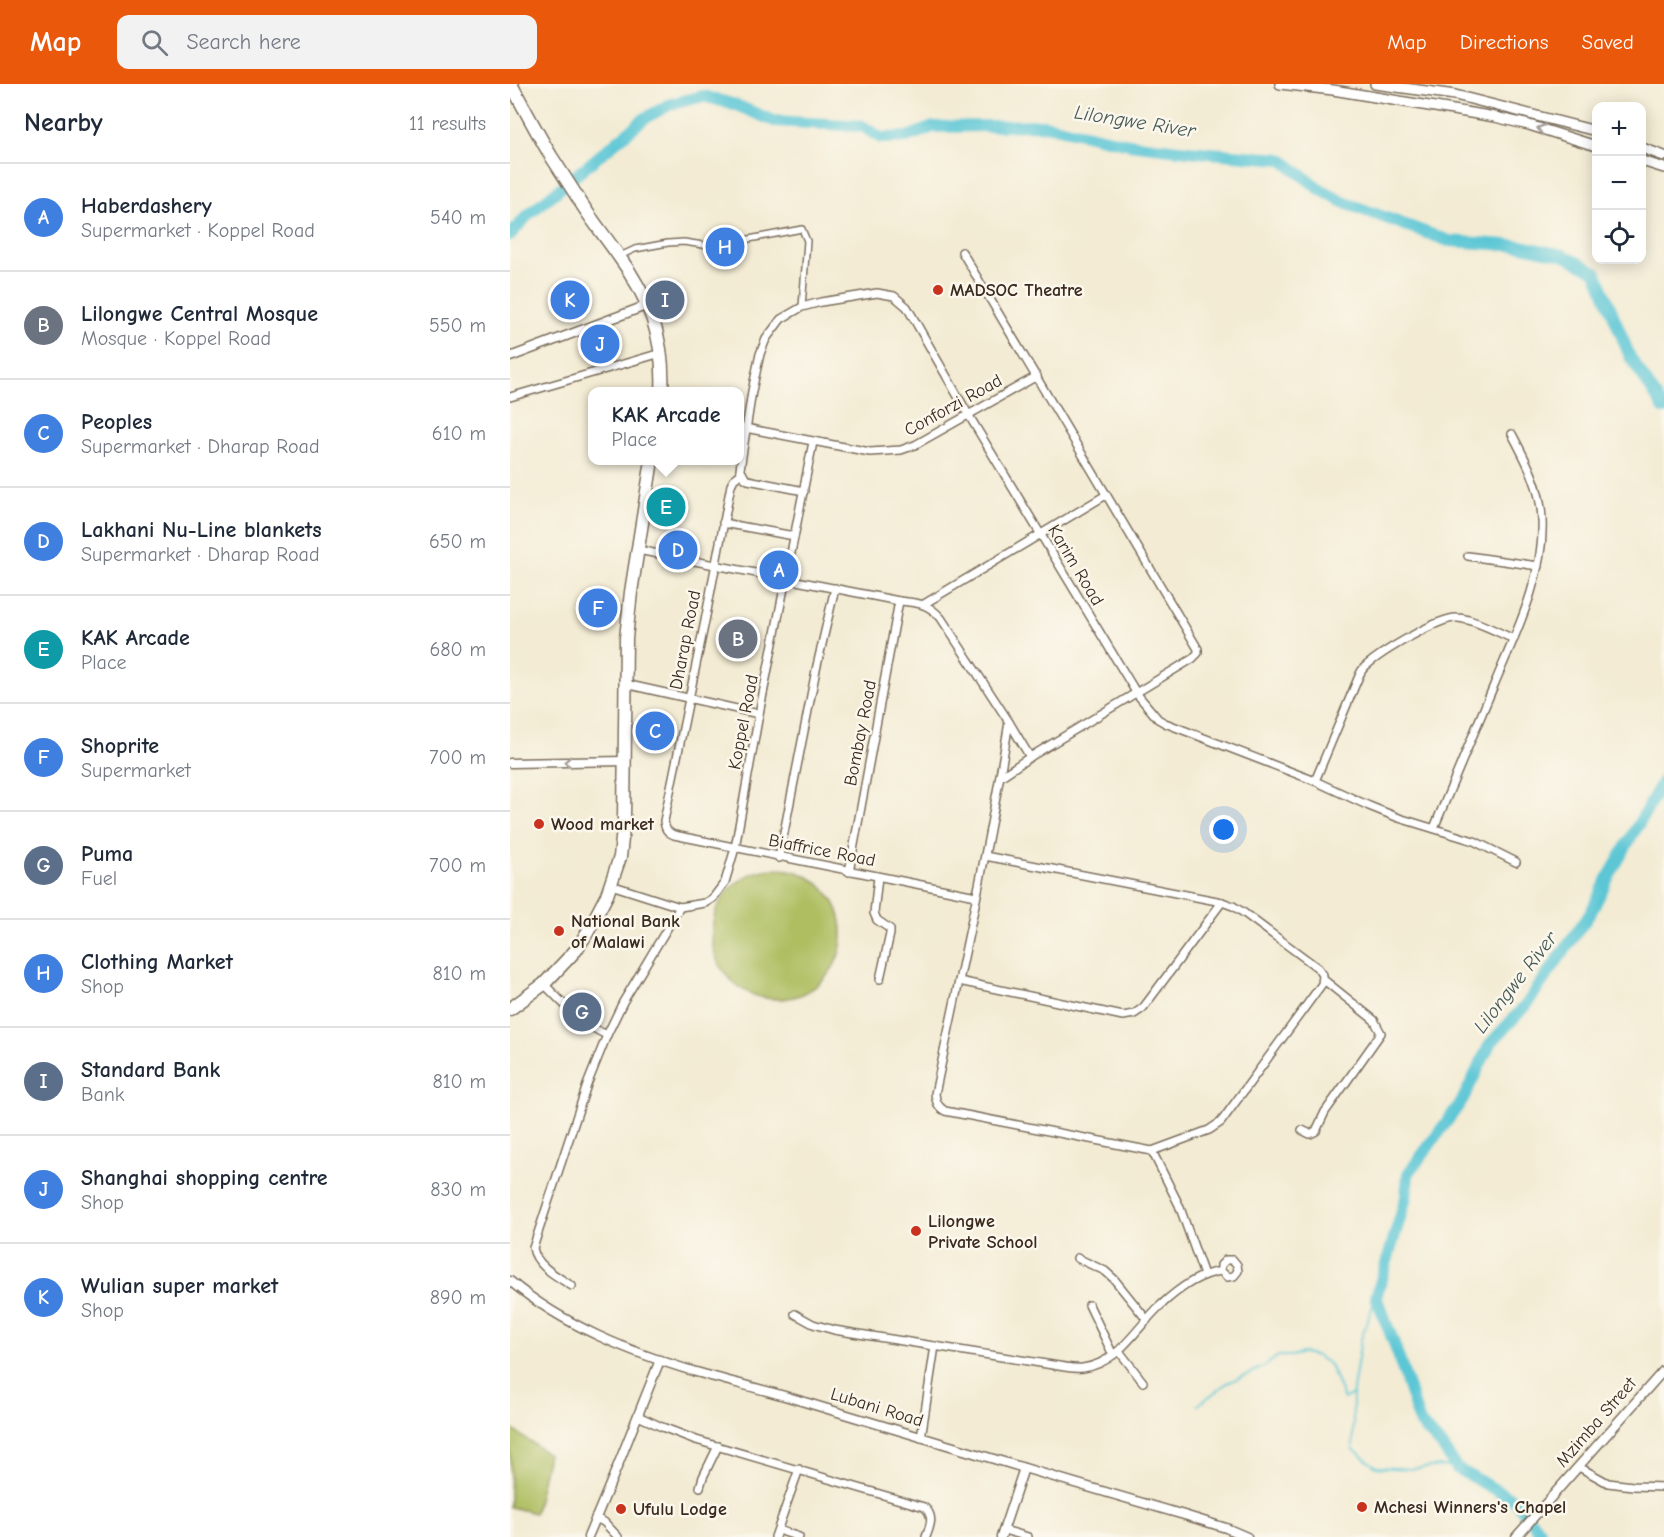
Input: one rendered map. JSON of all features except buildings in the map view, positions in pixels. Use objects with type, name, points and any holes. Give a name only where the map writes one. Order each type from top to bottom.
[{"type":"highway","points":[[511,84],[550,154],[588,214],[620,256],[648,305],[657,329],[661,353],[662,387]]},
{"type":"highway","points":[[510,1009],[544,984],[570,957],[581,942],[611,885],[617,867],[624,820],[626,630],[651,465]]},
{"type":"main road","points":[[1280,84],[1344,92],[1495,117],[1592,145]]},
{"type":"main road","points":[[1376,84],[1455,95],[1592,130]]},
{"type":"main road","points":[[1646,150],[1664,156]]},
{"type":"main road","points":[[1646,163],[1664,168]]},
{"type":"street","points":[[620,256],[635,249],[668,243],[728,243],[802,229],[807,241],[802,307]]},
{"type":"street","points":[[962,252],[1198,650],[1192,659],[1000,777]]},
{"type":"street","name":"Karim Road","points":[[744,424],[760,354],[766,339],[781,319],[802,307],[821,302],[877,293],[894,296],[907,308],[968,414],[1137,694],[1158,719],[1315,781],[1389,814],[1474,841],[1516,861]]},
{"type":"street","points":[[510,357],[648,305]]},
{"type":"street","points":[[510,397],[661,353]]},
{"type":"street","name":"Conforzi Road","points":[[744,428],[870,452],[901,450],[915,445],[1037,376]]},
{"type":"street","points":[[1434,828],[1514,639],[1538,566],[1542,539],[1540,502],[1531,472],[1512,435]]},
{"type":"street","name":"Koppel Road","points":[[611,885],[680,906],[705,903],[714,898],[725,882],[735,848],[813,442]]},
{"type":"street","name":"Karim Road","points":[[740,465],[742,474]]},
{"type":"street","points":[[742,474],[748,480],[804,491]]},
{"type":"street","name":"Dharap Road","points":[[665,828],[664,821],[731,485],[734,479],[742,474]]},
{"type":"street","points":[[924,604],[1106,495]]},
{"type":"street","points":[[723,523],[794,536]]},
{"type":"street","points":[[638,550],[924,604],[935,610],[941,618],[1030,757]]},
{"type":"street","points":[[1468,556],[1538,566]]},
{"type":"street","points":[[779,858],[816,670],[835,588]]},
{"type":"street","name":"Bombay Road","points":[[849,872],[899,601]]},
{"type":"street","points":[[1315,781],[1359,676],[1368,663],[1430,626],[1449,618],[1466,619],[1514,639]]},
{"type":"street","points":[[625,684],[759,714]]},
{"type":"street","points":[[1009,722],[985,856],[935,1094],[941,1108],[945,1111],[1152,1151],[1209,1130],[1221,1122],[1324,980]]},
{"type":"street","points":[[510,763],[626,761]]},
{"type":"street","name":"Biaffrice Road","points":[[665,828],[674,835],[779,858],[976,896]]},
{"type":"street","points":[[985,856],[1233,906],[1318,968],[1324,980],[1374,1020],[1381,1033],[1325,1112],[1316,1131],[1310,1134],[1302,1130]]},
{"type":"street","points":[[878,877],[875,917],[890,929],[880,979]]},
{"type":"street","points":[[959,981],[1123,1016],[1134,1014],[1143,1008],[1222,903]]},
{"type":"street","points":[[572,1286],[541,1263],[533,1250],[587,1085],[607,1035],[623,1002],[680,906]]},
{"type":"street","points":[[544,984],[574,1014],[595,1030],[607,1035]]},
{"type":"street","points":[[1152,1151],[1179,1205],[1204,1275]]},
{"type":"street","points":[[1077,1258],[1105,1271],[1147,1320]]},
{"type":"street","points":[[795,1314],[813,1324],[834,1330],[1085,1368],[1116,1353],[1161,1305],[1204,1275],[1221,1271]]},
{"type":"street","name":"Lubani Road","points":[[510,1281],[537,1302],[566,1320],[607,1340],[660,1360],[1226,1528],[1247,1537]]},
{"type":"street","points":[[1089,1305],[1116,1353],[1143,1382]]},
{"type":"street","points":[[921,1438],[935,1346]]},
{"type":"street","points":[[588,1537],[660,1360]]},
{"type":"street","name":"Mzimba Street","points":[[1516,1537],[1664,1370]]},
{"type":"street","points":[[638,1416],[696,1440],[924,1508],[930,1513],[931,1518],[926,1537]]},
{"type":"street","points":[[700,1487],[718,1446]]},
{"type":"street","points":[[1579,1467],[1608,1483],[1664,1487]]},
{"type":"street","points":[[1024,1468],[1002,1533],[1028,1537]]},
{"type":"street","points":[[799,1469],[777,1533],[799,1537]]},
{"type":"street","points":[[596,1518],[604,1522],[618,1537]]},
{"type":"green space","points":[[777,869],[802,874],[823,888],[837,909],[842,934],[837,959],[823,980],[802,994],[777,999],[752,994],[731,980],[717,959],[712,934],[717,909],[731,888],[752,874]]},
{"type":"green space","points":[[510,1428],[548,1454],[535,1513],[510,1507]]},
{"type":"waterway","name":"Lilongwe River","points":[[510,235],[528,215],[645,118],[671,104],[703,96],[736,105],[774,121],[862,126],[881,138],[907,137],[933,127],[1045,125],[1129,144],[1281,159],[1321,190],[1345,203],[1449,241],[1522,246],[1563,255],[1596,272],[1630,357],[1664,409]]},
{"type":"waterway","name":"Lilongwe River","points":[[1541,1537],[1539,1530],[1514,1500],[1456,1468],[1443,1447],[1420,1423],[1394,1343],[1376,1297],[1406,1198],[1408,1174],[1462,1101],[1490,1044],[1526,1005],[1591,912],[1664,779]]},
{"type":"waterway","points":[[1376,1297],[1361,1339],[1353,1390],[1353,1449],[1376,1467],[1409,1469],[1442,1466],[1456,1468]]},
{"type":"waterway","points":[[1198,1405],[1227,1383],[1265,1366],[1278,1356],[1303,1353],[1317,1356],[1330,1365],[1344,1399],[1353,1394]]},
{"type":"place","name":"Clothing Market","points":[[725,247]]},
{"type":"place","name":"MADSOC Theatre","points":[[938,290]]},
{"type":"place","name":"Wulian super market","points":[[570,300]]},
{"type":"place","name":"Standard Bank","points":[[665,300]]},
{"type":"place","name":"Shanghai shopping centre","points":[[600,344]]},
{"type":"place","name":"KAK Arcade","points":[[666,507]]},
{"type":"place","name":"Lakhani Nu-Line blankets","points":[[678,550]]},
{"type":"place","name":"Haberdashery","points":[[779,570]]},
{"type":"place","name":"Shoprite","points":[[598,608]]},
{"type":"place","name":"Lilongwe Central Mosque","points":[[738,639]]},
{"type":"place","name":"Peoples","points":[[655,731]]},
{"type":"place","name":"Wood market","points":[[539,824]]},
{"type":"place","name":"National Bank of Malawi","points":[[559,931]]},
{"type":"place","name":"Puma","points":[[582,1012]]},
{"type":"place","name":"Lilongwe Private School","points":[[916,1231]]},
{"type":"place","name":"Mchesi Winners's Chapel","points":[[1362,1507]]},
{"type":"place","name":"Ufulu Lodge","points":[[621,1509]]}]
